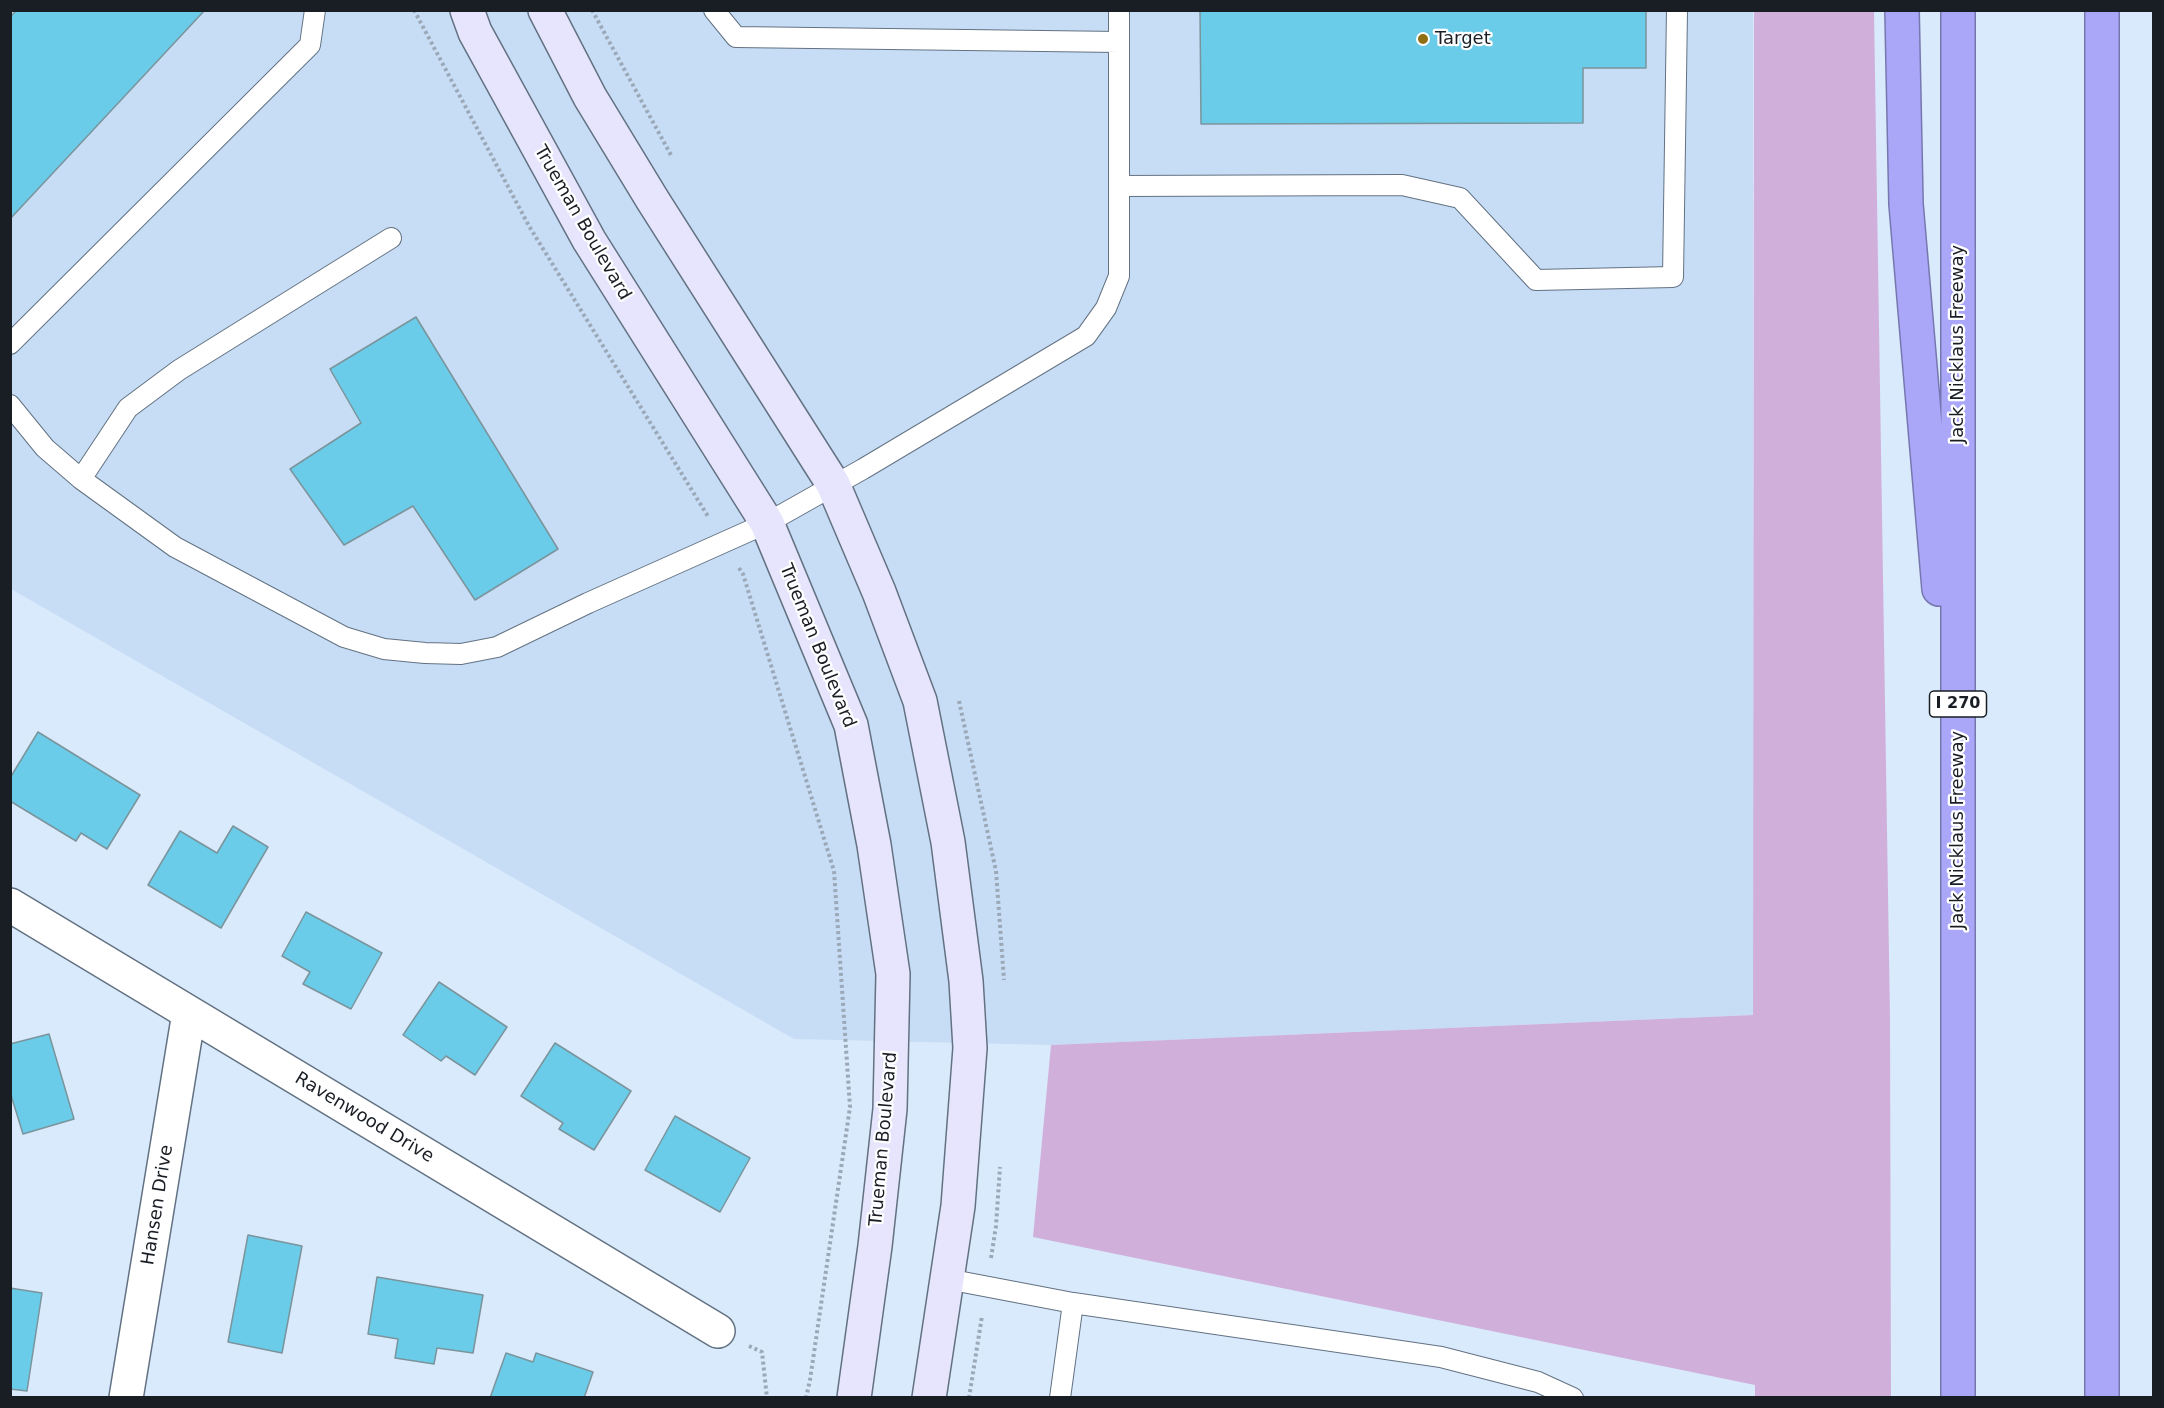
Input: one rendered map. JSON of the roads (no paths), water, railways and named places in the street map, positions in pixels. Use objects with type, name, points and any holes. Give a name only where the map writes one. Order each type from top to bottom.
[{"type":"highway","points":[[1902,10],[1906,204],[1958,821]]},
{"type":"highway","name":"Jack Nicklaus Freeway","points":[[1958,10],[1958,1398]]},
{"type":"highway","points":[[2102,1398],[2102,66],[2104,10]]},
{"type":"main road","name":"Trueman Boulevard","points":[[467,10],[475,32],[589,240],[767,523],[851,725],[874,845],[893,974],[890,1109],[855,1398]]},
{"type":"main road","points":[[545,10],[603,117],[833,484],[879,592],[920,701],[948,842],[966,981],[970,1048],[958,1206],[929,1398]]},
{"type":"street","name":"Ravenwood Drive","points":[[10,905],[718,1331]]},
{"type":"street","name":"Hansen Drive","points":[[126,1398],[189,1012]]},
{"type":"lane","points":[[10,344],[310,45],[315,10]]},
{"type":"lane","points":[[714,10],[736,37],[1119,42]]},
{"type":"lane","points":[[10,405],[45,448],[81,480],[175,547],[344,637],[384,649],[425,653],[460,654],[497,647],[723,541],[767,523],[863,469],[1086,336],[1106,308],[1119,276],[1119,10]]},
{"type":"lane","points":[[1120,186],[1402,185],[1460,198],[1536,280],[1673,277],[1677,10]]},
{"type":"lane","points":[[81,480],[128,408],[179,370],[391,238]]},
{"type":"lane","points":[[947,1280],[1073,1303],[1441,1357],[1538,1382],[1573,1398]]},
{"type":"lane","points":[[1060,1398],[1073,1303]]},
{"type":"place","name":"Target","points":[[1423,39]]}]
